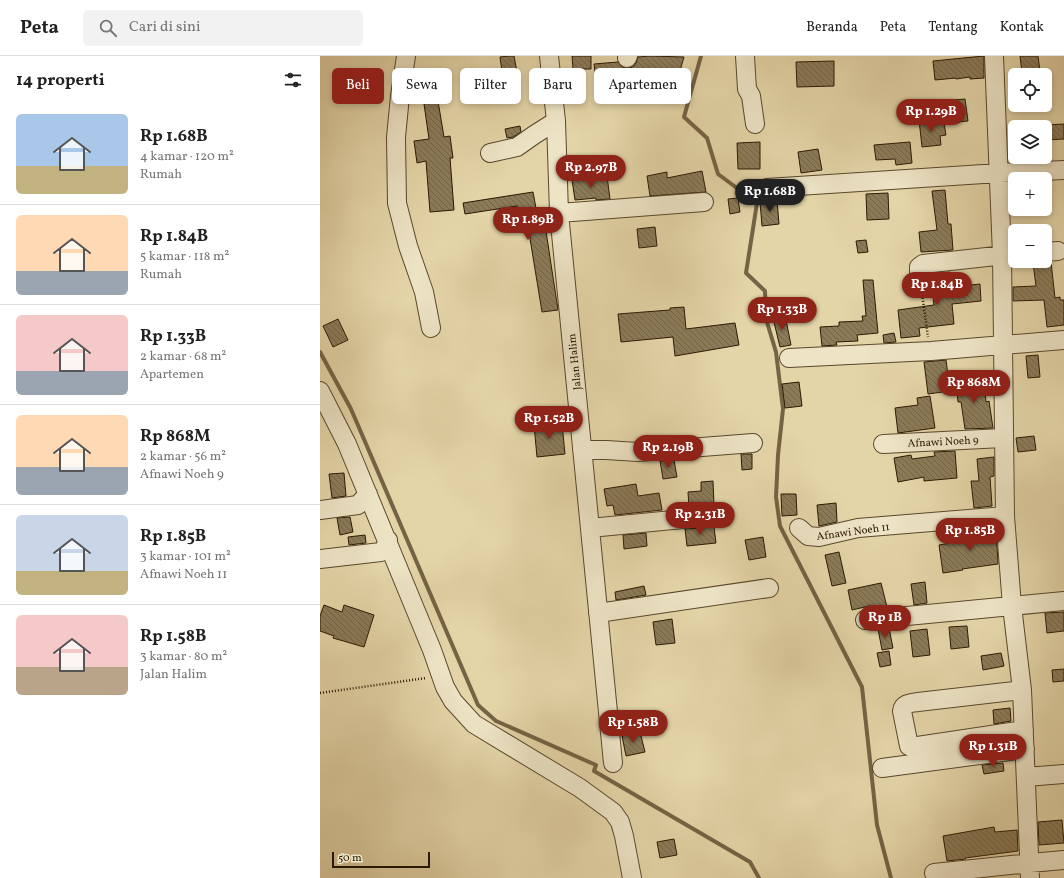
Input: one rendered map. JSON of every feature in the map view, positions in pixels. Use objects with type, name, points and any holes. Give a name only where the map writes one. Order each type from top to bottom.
[{"type":"street","points":[[406,56],[396,137],[397,203],[408,246],[424,292],[431,328]]},
{"type":"street","name":"Jalan Halim","points":[[549,56],[556,121],[559,213],[613,763]]},
{"type":"street","points":[[745,56],[747,89],[751,96],[754,124]]},
{"type":"street","points":[[994,56],[999,173],[1008,247]]},
{"type":"street","points":[[490,153],[517,147],[556,121]]},
{"type":"street","points":[[767,188],[1064,170]]},
{"type":"street","points":[[559,213],[704,202]]},
{"type":"street","points":[[919,272],[919,267],[923,264],[1008,255]]},
{"type":"street","points":[[1008,268],[1003,346],[1005,516],[1012,606],[1022,690],[1030,870]]},
{"type":"street","points":[[789,358],[930,351],[1064,340]]},
{"type":"street","points":[[320,391],[326,422],[347,444],[388,540],[432,650],[440,676],[453,701],[474,724],[580,788],[614,812],[620,822],[624,836],[632,878]]},
{"type":"street","name":"Afnawi Noeh 9","points":[[883,444],[1004,438]]},
{"type":"street","points":[[582,450],[594,449],[638,452],[752,443]]},
{"type":"street","points":[[320,510],[358,505],[368,494]]},
{"type":"street","points":[[590,528],[724,514]]},
{"type":"street","name":"Afnawi Noeh 11","points":[[798,528],[808,536],[819,537],[858,528],[1005,516]]},
{"type":"street","points":[[320,559],[381,552],[384,550],[388,540]]},
{"type":"street","points":[[598,613],[769,588]]},
{"type":"street","points":[[865,620],[1064,601]]},
{"type":"street","points":[[1022,690],[906,704],[902,708],[902,711],[909,746],[911,748],[1024,730]]},
{"type":"street","points":[[882,768],[1025,749]]},
{"type":"street","points":[[1026,777],[1064,774]]},
{"type":"street","points":[[934,873],[1030,870],[1064,860]]},
{"type":"path","points":[[919,272],[930,351]]},
{"type":"path","points":[[320,693],[440,676]]},
{"type":"building","points":[[514,56],[516,68],[502,68],[500,57]]},
{"type":"building","points":[[572,56],[591,56],[591,69],[573,68]]},
{"type":"building","points":[[984,56],[984,78],[970,79],[970,77],[935,80],[933,61]]},
{"type":"building","points":[[1020,56],[1038,56],[1040,68],[1021,68]]},
{"type":"building","points":[[638,57],[684,57],[681,68],[628,68],[633,67]]},
{"type":"building","points":[[834,61],[834,86],[797,87],[796,62]]},
{"type":"building","points":[[618,62],[622,67],[628,68],[595,68],[594,64]]},
{"type":"building","points":[[965,99],[968,121],[956,122],[954,100]]},
{"type":"building","points":[[424,104],[438,104],[444,137],[450,136],[453,158],[450,158],[454,210],[430,212],[426,161],[417,163],[414,141],[429,139]]},
{"type":"building","points":[[932,118],[933,125],[944,123],[946,135],[940,136],[941,145],[922,147],[919,120]]},
{"type":"building","points":[[1064,124],[1064,139],[1052,140],[1052,125]]},
{"type":"building","points":[[520,126],[521,132],[513,137],[507,138],[505,129]]},
{"type":"building","points":[[760,142],[760,169],[738,169],[737,143]]},
{"type":"building","points":[[910,142],[912,163],[896,165],[895,159],[876,160],[874,145]]},
{"type":"building","points":[[818,149],[822,170],[801,173],[798,152]]},
{"type":"building","points":[[702,171],[706,192],[650,196],[647,176],[667,172],[667,178]]},
{"type":"building","points":[[607,176],[610,199],[596,200],[596,198],[575,200],[572,180]]},
{"type":"building","points":[[945,190],[948,224],[951,224],[953,250],[921,252],[919,232],[937,230],[932,191]]},
{"type":"building","points":[[533,192],[538,219],[544,218],[558,310],[542,312],[526,214],[518,215],[517,206],[465,214],[463,203]]},
{"type":"building","points":[[888,193],[889,219],[867,220],[866,194]]},
{"type":"building","points":[[738,198],[740,212],[730,214],[728,199]]},
{"type":"building","points":[[777,200],[779,224],[762,226],[760,202]]},
{"type":"building","points":[[655,227],[657,246],[639,248],[637,229]]},
{"type":"building","points":[[866,240],[868,252],[858,253],[856,241]]},
{"type":"building","points":[[1034,268],[1052,268],[1055,298],[1060,297],[1060,300],[1064,300],[1064,325],[1047,327],[1044,300],[1013,301],[1013,287],[1036,286]]},
{"type":"building","points":[[950,272],[952,287],[980,284],[981,301],[952,304],[954,324],[919,328],[920,336],[901,338],[898,310],[934,305],[931,274]]},
{"type":"building","points":[[863,280],[873,280],[878,333],[857,335],[858,341],[836,342],[837,345],[822,346],[820,327],[839,326],[839,322],[863,321],[862,316],[866,316]]},
{"type":"building","points":[[684,307],[686,329],[735,323],[739,345],[675,356],[673,337],[621,342],[618,314],[670,310],[670,308]]},
{"type":"building","points":[[785,315],[791,345],[780,347],[773,318]]},
{"type":"building","points":[[338,319],[348,340],[333,347],[323,326]]},
{"type":"building","points":[[894,333],[896,342],[884,343],[883,335]]},
{"type":"building","points":[[1038,355],[1040,377],[1028,378],[1026,356]]},
{"type":"building","points":[[946,360],[950,391],[928,394],[924,362]]},
{"type":"building","points":[[984,379],[986,402],[989,401],[993,428],[965,429],[961,402],[958,402],[956,382]]},
{"type":"building","points":[[799,382],[802,406],[785,408],[782,384]]},
{"type":"building","points":[[930,396],[935,428],[898,433],[895,408],[918,405],[917,398]]},
{"type":"building","points":[[562,423],[565,454],[537,457],[534,425]]},
{"type":"building","points":[[1034,436],[1036,450],[1018,452],[1016,438]]},
{"type":"building","points":[[955,451],[957,478],[924,481],[924,477],[898,482],[894,458],[911,455],[912,459],[935,456],[934,452]]},
{"type":"building","points":[[741,454],[752,454],[752,469],[742,470]]},
{"type":"building","points":[[994,457],[994,476],[990,477],[992,506],[974,508],[971,481],[979,481],[977,459]]},
{"type":"building","points":[[674,460],[677,477],[663,479],[660,461]]},
{"type":"building","points":[[344,473],[346,496],[332,498],[329,474]]},
{"type":"building","points":[[713,481],[714,505],[689,508],[688,492],[701,491],[701,482]]},
{"type":"building","points":[[636,484],[638,496],[659,493],[662,510],[615,515],[613,505],[607,506],[604,489]]},
{"type":"building","points":[[781,494],[796,494],[797,515],[782,516]]},
{"type":"building","points":[[836,503],[837,522],[819,526],[817,505]]},
{"type":"building","points":[[350,517],[353,532],[340,535],[337,518]]},
{"type":"building","points":[[714,527],[716,543],[687,546],[685,529]]},
{"type":"building","points":[[996,530],[998,564],[943,573],[939,545],[962,541],[961,535]]},
{"type":"building","points":[[646,533],[647,546],[624,549],[623,535]]},
{"type":"building","points":[[365,535],[366,543],[349,545],[348,537]]},
{"type":"building","points":[[763,537],[766,557],[749,560],[745,540]]},
{"type":"building","points":[[839,552],[846,583],[832,586],[825,555]]},
{"type":"building","points":[[925,582],[927,603],[914,605],[911,584]]},
{"type":"building","points":[[881,583],[887,607],[869,609],[869,606],[852,610],[848,590]]},
{"type":"building","points":[[644,586],[646,595],[616,600],[615,592]]},
{"type":"building","points":[[324,605],[342,612],[344,605],[374,615],[364,647],[333,638],[334,636],[320,631],[320,616]]},
{"type":"building","points":[[1064,612],[1064,631],[1047,633],[1045,613]]},
{"type":"building","points":[[672,619],[675,643],[656,645],[653,622]]},
{"type":"building","points":[[967,626],[969,647],[951,649],[949,627]]},
{"type":"building","points":[[889,628],[893,648],[882,650],[878,629]]},
{"type":"building","points":[[927,629],[930,655],[913,657],[910,631]]},
{"type":"building","points":[[889,651],[891,665],[880,667],[877,653]]},
{"type":"building","points":[[1001,653],[1004,666],[983,670],[981,656]]},
{"type":"building","points":[[1064,669],[1064,681],[1053,682],[1052,670]]},
{"type":"building","points":[[1010,708],[1011,721],[994,724],[993,710]]},
{"type":"building","points":[[640,732],[645,752],[626,756],[622,736]]},
{"type":"building","points":[[1003,763],[1004,771],[984,774],[982,765]]},
{"type":"building","points":[[1062,820],[1064,843],[1039,845],[1038,822]]},
{"type":"building","points":[[994,827],[995,832],[1017,830],[1018,851],[947,861],[943,836]]},
{"type":"building","points":[[674,839],[677,855],[660,858],[657,842]]},
{"type":"waterway","points":[[701,56],[684,117],[707,138],[718,174],[757,203],[746,273],[765,291],[766,319],[776,352],[783,409],[778,455],[776,497],[780,526],[862,687],[877,825],[891,878]]},
{"type":"waterway","points":[[320,352],[351,409],[478,705],[496,721],[596,765],[594,771],[750,862],[759,878]]}]
